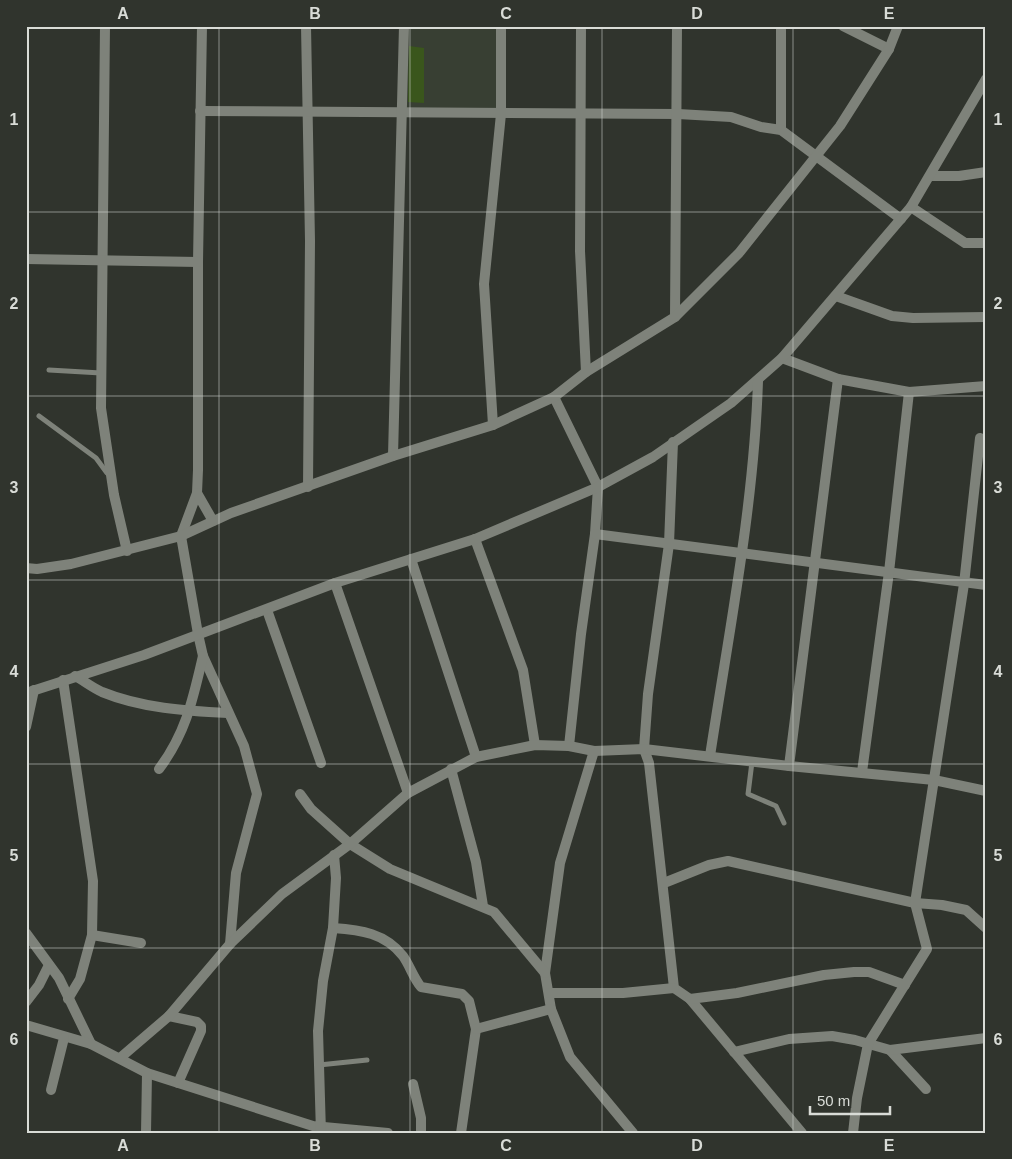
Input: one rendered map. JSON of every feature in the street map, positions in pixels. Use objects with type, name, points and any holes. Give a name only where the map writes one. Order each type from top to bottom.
[{"type":"street","points":[[105,26],[100,408],[114,494],[127,551]]},
{"type":"street","points":[[202,26],[197,494],[181,536],[203,656],[244,746],[257,794],[236,872],[230,944]]},
{"type":"street","points":[[306,26],[310,240],[308,487]]},
{"type":"street","points":[[393,456],[404,26]]},
{"type":"street","points":[[493,425],[484,284],[501,114],[501,26]]},
{"type":"street","points":[[581,26],[580,251],[586,372]]},
{"type":"street","points":[[674,317],[678,114],[677,26]]},
{"type":"street","points":[[781,26],[781,130]]},
{"type":"street","points":[[843,26],[889,49]]},
{"type":"street","points":[[26,568],[71,564],[181,536],[214,521],[393,456],[493,425],[554,397],[586,372],[674,317],[739,253],[818,157],[889,49],[898,26]]},
{"type":"street","points":[[26,727],[30,691],[267,610],[335,583],[475,539],[598,487],[652,457],[713,416],[758,381],[782,358],[911,207],[986,79]]},
{"type":"street","points":[[200,111],[403,111],[581,115],[678,114],[732,117],[761,127],[781,130],[901,219]]},
{"type":"street","points":[[930,176],[959,176],[986,172]]},
{"type":"street","points":[[911,207],[965,243],[986,243]]},
{"type":"street","points":[[26,259],[198,262]]},
{"type":"street","points":[[836,296],[892,316],[913,318],[986,317]]},
{"type":"street","points":[[782,358],[838,379],[909,392],[986,386]]},
{"type":"street","points":[[789,766],[838,379]]},
{"type":"street","points":[[710,756],[742,552],[757,427],[758,381]]},
{"type":"street","points":[[862,772],[890,572],[909,392]]},
{"type":"street","points":[[554,397],[598,487],[595,534],[580,634],[569,746]]},
{"type":"street","points":[[853,1133],[857,1098],[868,1044],[927,949],[915,903],[964,584],[980,438]]},
{"type":"street","points":[[673,442],[669,544],[648,694],[644,749],[649,763],[664,883],[674,988]]},
{"type":"street","points":[[197,494],[214,521]]},
{"type":"street","points":[[595,534],[890,572],[964,584],[986,585]]},
{"type":"street","points":[[475,539],[523,670],[535,745]]},
{"type":"street","points":[[410,559],[476,757]]},
{"type":"street","points":[[335,583],[408,793]]},
{"type":"street","points":[[267,610],[321,763]]},
{"type":"street","points":[[159,769],[170,754],[191,711],[203,656]]},
{"type":"street","points":[[75,676],[101,692],[134,702],[191,711],[228,713]]},
{"type":"street","points":[[63,680],[93,881],[92,935],[80,979],[68,999]]},
{"type":"street","points":[[120,1058],[169,1016],[230,944],[282,894],[350,844],[408,793],[476,757],[535,745],[569,746],[594,751],[644,749],[934,780],[986,791]]},
{"type":"street","points":[[594,751],[560,863],[546,973],[551,1008],[570,1057],[633,1133]]},
{"type":"street","points":[[451,769],[476,862],[483,906]]},
{"type":"street","points":[[300,794],[311,809],[350,844],[390,869],[483,906],[500,918],[546,973]]},
{"type":"street","points":[[321,1129],[318,1031],[323,980],[333,928],[336,878],[334,855]]},
{"type":"street","points":[[664,883],[709,864],[728,860],[915,903],[942,905],[966,910],[986,928]]},
{"type":"street","points":[[333,928],[373,933],[388,942],[404,957],[421,987],[462,994],[469,1001],[476,1030],[461,1133]]},
{"type":"street","points":[[26,933],[49,965],[92,1044]]},
{"type":"street","points":[[92,935],[141,943]]},
{"type":"street","points":[[26,1002],[40,985],[49,965]]},
{"type":"street","points":[[690,999],[736,993],[824,975],[854,972],[868,972],[905,985]]},
{"type":"street","points":[[549,993],[624,993],[674,988],[690,999],[802,1133]]},
{"type":"street","points":[[476,1030],[551,1008]]},
{"type":"street","points":[[169,1016],[197,1022],[201,1026],[201,1031],[178,1083]]},
{"type":"street","points":[[26,1025],[64,1038],[92,1044],[147,1073],[321,1129],[388,1133]]},
{"type":"street","points":[[734,1052],[789,1039],[832,1036],[890,1050],[986,1038]]},
{"type":"street","points":[[51,1090],[64,1038]]},
{"type":"street","points":[[890,1050],[926,1089]]},
{"type":"street","points":[[146,1133],[147,1073]]},
{"type":"street","points":[[413,1084],[421,1118],[421,1133]]},
{"type":"lane","points":[[49,370],[101,372]]},
{"type":"lane","points":[[39,416],[76,441],[103,464],[114,494]]},
{"type":"lane","points":[[752,761],[748,794],[776,806],[784,823]]},
{"type":"lane","points":[[319,1065],[367,1060]]},
{"type":"shaded area","points":[[404,26],[501,26],[501,114],[403,111]]},
{"type":"green space","points":[[409,46],[424,48],[424,103],[408,102]]}]
